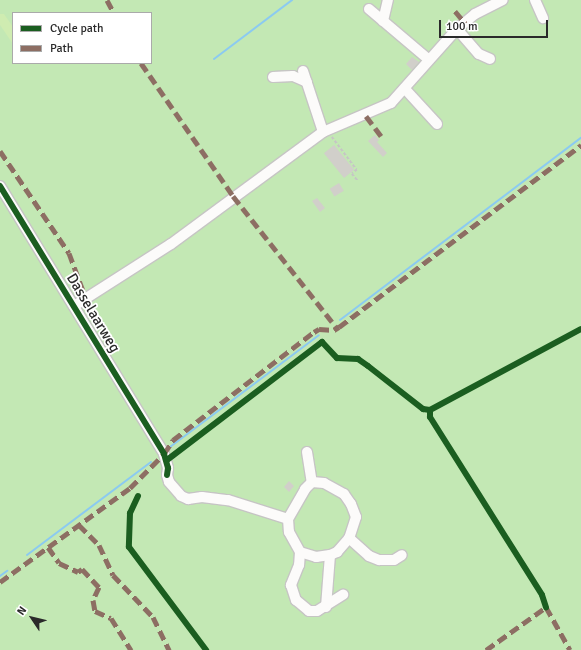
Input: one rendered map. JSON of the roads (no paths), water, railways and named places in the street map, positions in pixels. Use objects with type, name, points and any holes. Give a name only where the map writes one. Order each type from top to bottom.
[{"type":"street","points":[[383,21],[388,0]]},
{"type":"street","name":"Dasselaarweg","points":[[74,306],[171,244],[279,163],[325,131],[391,103],[406,90],[428,59],[457,29],[475,14],[503,0]]},
{"type":"street","points":[[535,0],[543,18]]},
{"type":"street","points":[[369,9],[428,59]]},
{"type":"street","points":[[457,29],[479,54],[490,59]]},
{"type":"street","points":[[303,71],[325,131]]},
{"type":"street","points":[[273,76],[293,76],[306,82]]},
{"type":"street","points":[[406,90],[437,124]]},
{"type":"street","name":"Dasselaarweg","points":[[0,186],[164,454],[168,468],[166,474],[169,482],[181,496],[188,499],[202,497],[228,500],[288,519]]},
{"type":"street","points":[[307,452],[312,482]]},
{"type":"street","points":[[312,482],[299,496],[288,519],[289,532],[300,552],[299,565],[292,580],[292,593],[309,611],[326,607],[343,595]]},
{"type":"street","points":[[300,552],[316,557],[330,555],[337,552],[349,538],[356,517],[351,504],[335,487],[312,482]]},
{"type":"street","points":[[349,538],[369,556],[379,560],[394,560],[402,555]]},
{"type":"street","points":[[326,607],[330,555]]},
{"type":"waterway","points":[[214,59],[292,0]]},
{"type":"waterway","points":[[340,320],[581,138]]},
{"type":"waterway","points":[[170,447],[319,335]]},
{"type":"waterway","points":[[27,555],[151,462]]},
{"type":"waterway","points":[[0,576],[7,571]]}]
